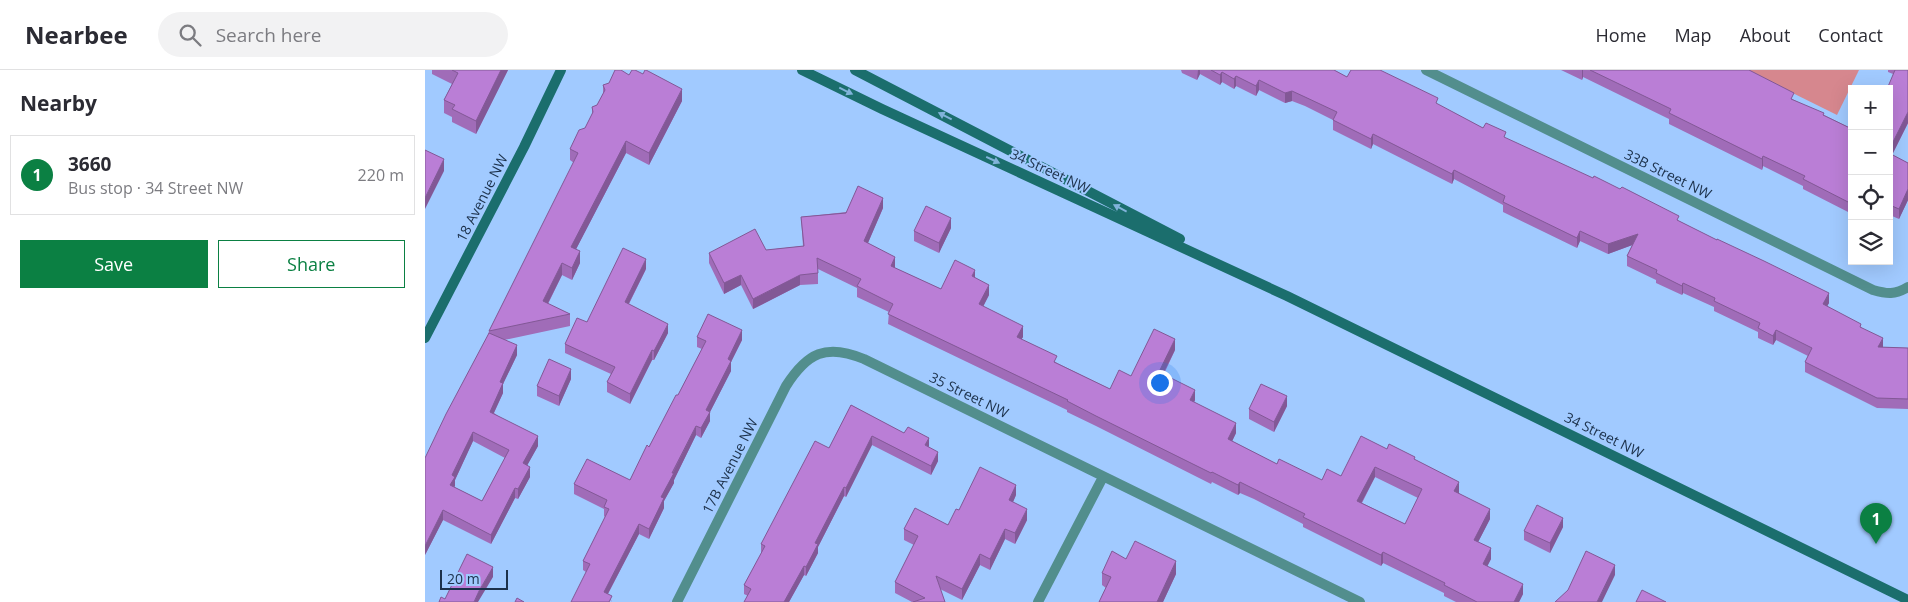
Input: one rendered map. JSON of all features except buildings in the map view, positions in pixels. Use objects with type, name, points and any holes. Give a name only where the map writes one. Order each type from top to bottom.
[{"type":"main road","name":"18 Avenue NW","points":[[425,338],[524,147],[561,70]]},
{"type":"main road","name":"34 Street NW","points":[[802,70],[882,109],[1287,296],[1908,600]]},
{"type":"main road","name":"34 Street NW","points":[[855,70],[1287,296]]},
{"type":"street","name":"33B Street NW","points":[[1426,70],[1873,290],[1887,294],[1904,290]]},
{"type":"street","name":"35 Street NW","points":[[819,353],[843,352],[864,359],[1359,602]]},
{"type":"street","name":"17B Avenue NW","points":[[677,602],[786,386],[802,364],[819,353]]},
{"type":"street","points":[[1038,602],[1103,477]]},
{"type":"shaded area","points":[[1746,70],[1859,70],[1852,85],[1848,85],[1848,92],[1837,115]]},
{"type":"place","name":"3660","points":[[1876,544]]}]
